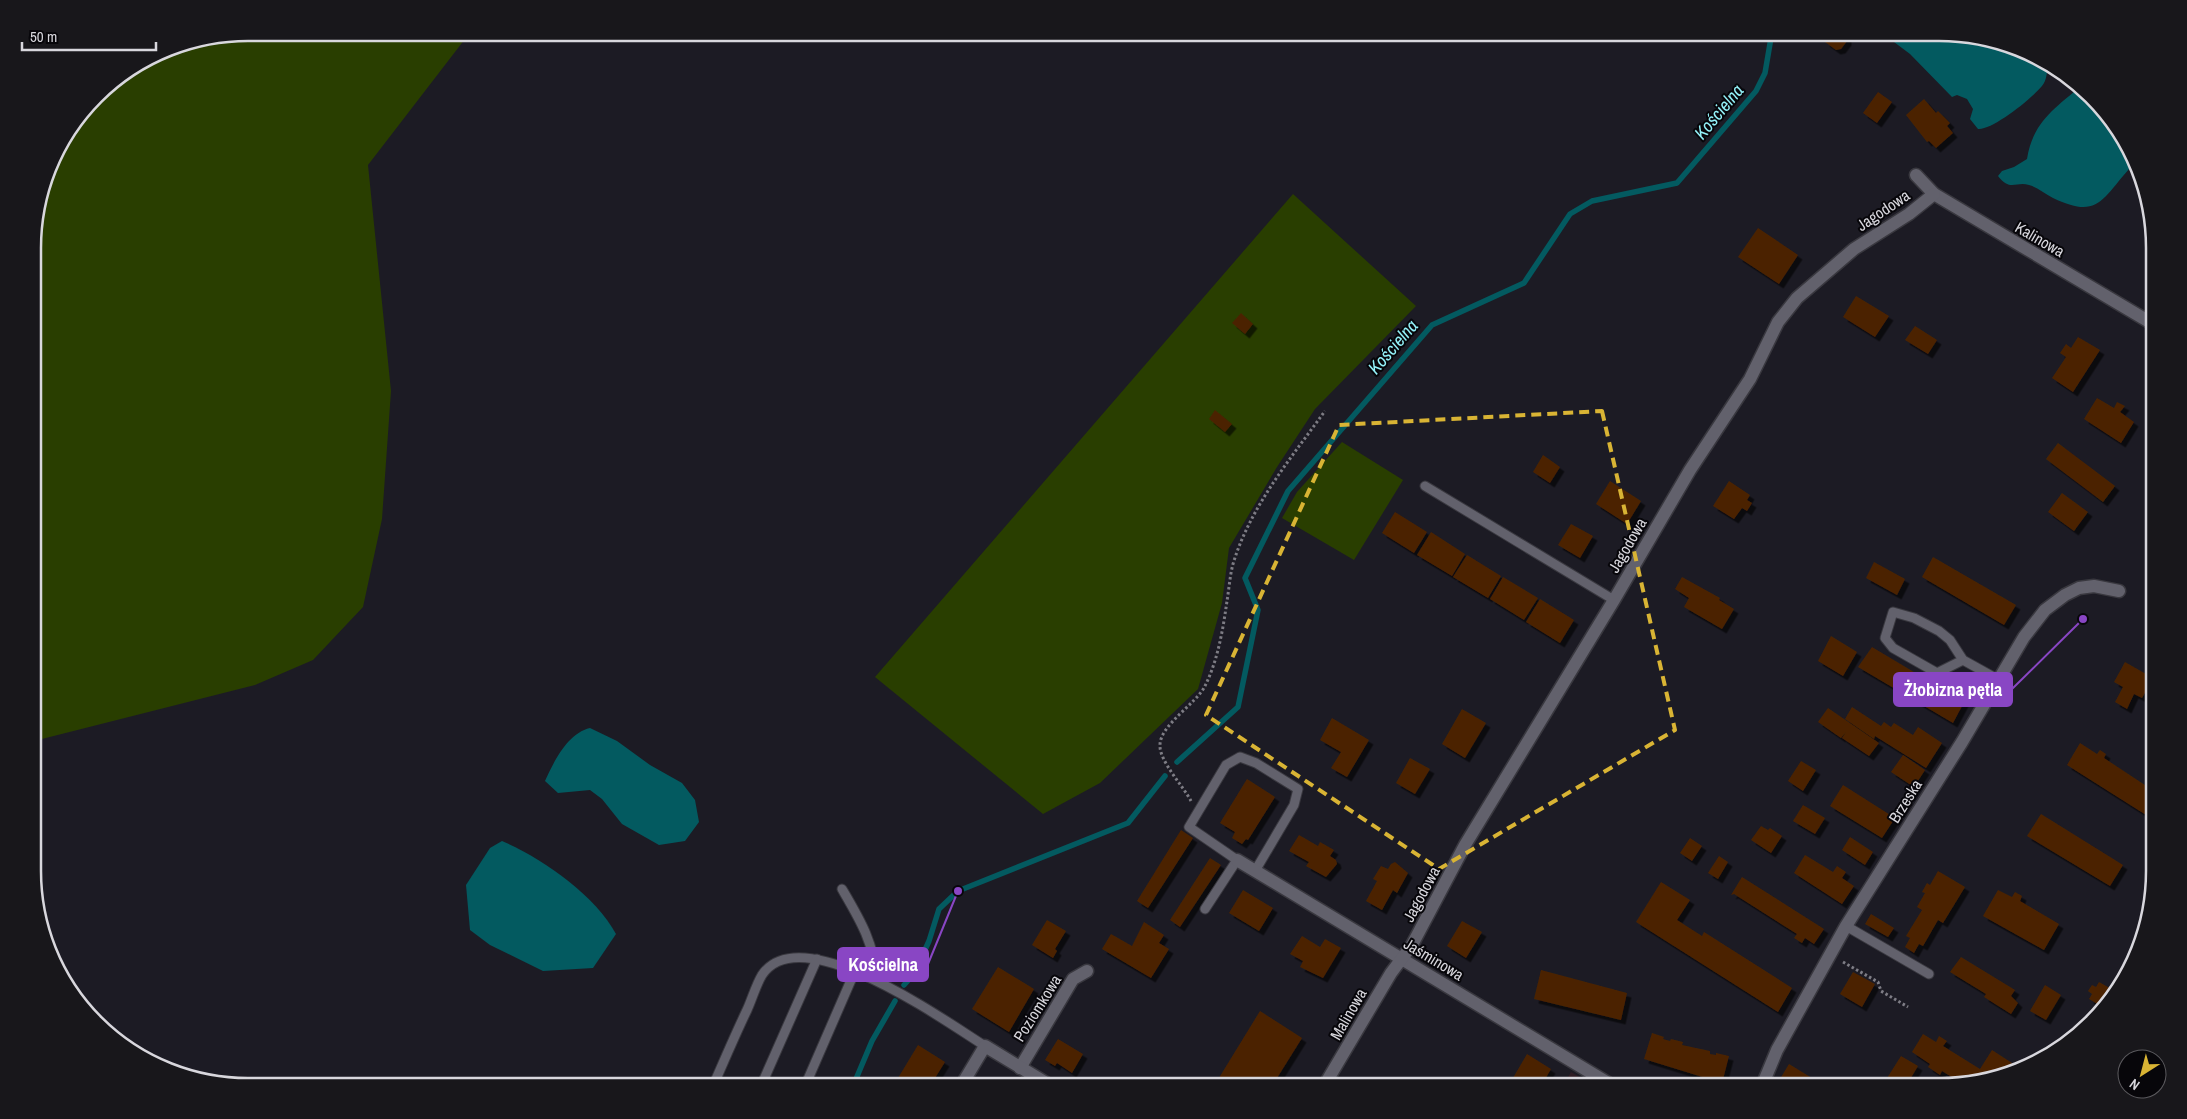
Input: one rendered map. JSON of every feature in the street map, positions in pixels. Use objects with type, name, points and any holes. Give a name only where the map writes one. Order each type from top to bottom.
[{"type":"street","name":"Kalinowa","points":[[1916,175],[1934,194],[2146,320]]},
{"type":"street","name":"Jagodowa","points":[[1402,959],[1412,945],[1465,845],[1614,600],[1690,470],[1750,379],[1778,322],[1797,298],[1854,249],[1909,214],[1934,194]]},
{"type":"street","name":"Brzeska","points":[[1766,1078],[1778,1050],[1846,926],[2024,638],[2040,617],[2065,595],[2079,588],[2094,586],[2119,591]]},
{"type":"street","name":"Jaśminowa","points":[[1237,860],[1600,1078]]},
{"type":"street","name":"Malinowa","points":[[1329,1078],[1390,973],[1402,959]]},
{"type":"street","name":"Poziomkowa","points":[[1020,1068],[1073,980],[1087,971]]},
{"type":"street","points":[[966,1078],[985,1046],[1037,1078]]},
{"type":"lane","points":[[1425,486],[1614,600]]},
{"type":"lane","points":[[1963,660],[1937,673],[1893,648],[1885,638],[1893,612],[1914,618],[1939,631],[1950,640],[1963,660],[1999,680]]},
{"type":"lane","points":[[1205,909],[1237,860],[1189,827],[1226,765],[1240,757],[1256,763],[1298,789],[1294,805],[1255,871]]},
{"type":"lane","points":[[842,888],[866,930],[876,962],[876,979]]},
{"type":"lane","points":[[1846,926],[1929,974]]},
{"type":"lane","points":[[717,1078],[763,974],[778,960],[806,957],[818,959],[876,979],[985,1046]]},
{"type":"lane","points":[[765,1078],[818,959]]},
{"type":"lane","points":[[808,1078],[855,971]]},
{"type":"path","points":[[1198,813],[1185,790],[1162,757],[1160,745],[1164,734],[1196,700],[1205,686],[1218,651],[1232,566],[1240,544],[1282,471],[1325,411]]},
{"type":"path","points":[[1831,956],[1878,982],[1881,991],[1908,1008]]},
{"type":"highlighted area","points":[[1602,411],[1675,730],[1439,869],[1206,715],[1339,425]]},
{"type":"shaded area","points":[[1571,1072],[1581,1078],[1568,1078]]},
{"type":"green space","points":[[249,41],[463,41],[368,165],[391,391],[382,519],[363,607],[313,660],[255,685],[41,739],[41,249],[45,208],[52,182],[76,133],[102,102],[133,76],[182,52],[208,45]]},
{"type":"green space","points":[[1293,194],[1416,306],[1315,409],[1277,467],[1229,548],[1222,603],[1198,689],[1100,783],[1043,814],[875,677]]},
{"type":"green space","points":[[1342,442],[1403,480],[1354,560],[1282,518],[1297,492]]},
{"type":"water","points":[[1893,41],[1938,41],[1966,43],[1992,48],[2018,57],[2042,69],[2047,72],[2046,79],[2040,89],[2014,111],[1985,128],[1978,129],[1970,119],[1973,109],[1967,99],[1957,95],[1952,97],[1910,54]]},
{"type":"water","points":[[2074,92],[2085,102],[2111,133],[2130,168],[2104,198],[2089,206],[2080,207],[2068,204],[2032,186],[2006,184],[1998,176],[2002,171],[2014,167],[2027,159],[2034,135],[2046,117]]},
{"type":"water","points":[[590,728],[617,741],[650,765],[682,783],[695,800],[699,822],[685,841],[659,845],[622,824],[602,799],[590,790],[558,793],[545,781],[557,757],[568,742],[582,731]]},
{"type":"water","points":[[502,841],[534,857],[566,879],[595,905],[607,920],[616,934],[593,968],[543,971],[490,945],[470,930],[466,885],[490,848]]},
{"type":"building","points":[[1847,41],[1841,49],[1836,50],[1825,42]]},
{"type":"building","points":[[1878,92],[1892,102],[1877,123],[1863,113]]},
{"type":"building","points":[[1924,99],[1936,113],[1938,111],[1950,123],[1947,126],[1953,133],[1936,148],[1929,141],[1927,142],[1906,115]]},
{"type":"building","points":[[1758,228],[1798,255],[1779,284],[1738,257]]},
{"type":"building","points":[[1856,296],[1889,316],[1875,337],[1843,317]]},
{"type":"building","points":[[1241,313],[1253,324],[1245,334],[1232,323]]},
{"type":"building","points":[[1915,326],[1937,340],[1928,354],[1905,340]]},
{"type":"building","points":[[2078,337],[2100,350],[2073,392],[2052,378],[2066,357],[2060,353],[2066,344],[2071,348]]},
{"type":"building","points":[[2097,398],[2114,408],[2117,402],[2125,406],[2120,412],[2134,422],[2121,443],[2084,419]]},
{"type":"building","points":[[1215,410],[1232,424],[1225,432],[1209,419]]},
{"type":"building","points":[[2058,443],[2115,486],[2103,502],[2046,459]]},
{"type":"building","points":[[1543,455],[1560,467],[1550,483],[1533,472]]},
{"type":"building","points":[[1610,481],[1641,501],[1627,524],[1596,504]]},
{"type":"building","points":[[1729,481],[1750,495],[1747,500],[1752,503],[1747,511],[1742,508],[1734,519],[1713,506]]},
{"type":"building","points":[[2062,493],[2088,512],[2074,531],[2048,512]]},
{"type":"building","points":[[1395,512],[1427,532],[1414,553],[1382,533]]},
{"type":"building","points":[[1571,524],[1593,536],[1580,558],[1558,545]]},
{"type":"building","points":[[1431,532],[1465,554],[1452,576],[1417,555]]},
{"type":"building","points":[[1467,555],[1501,576],[1488,598],[1453,577]]},
{"type":"building","points":[[1933,557],[2016,605],[2004,625],[1922,577]]},
{"type":"building","points":[[1874,562],[1905,579],[1897,595],[1866,578]]},
{"type":"building","points":[[1503,577],[1538,598],[1524,620],[1490,599]]},
{"type":"building","points":[[1682,577],[1720,598],[1719,600],[1734,609],[1722,629],[1684,607],[1689,598],[1675,589]]},
{"type":"building","points":[[1540,599],[1574,620],[1560,643],[1526,622]]},
{"type":"building","points":[[1831,636],[1857,652],[1843,676],[1818,661]]},
{"type":"building","points":[[1872,647],[1949,693],[1957,681],[1971,689],[1953,723],[1858,667]]},
{"type":"building","points":[[2125,662],[2146,674],[2146,691],[2142,698],[2134,694],[2127,709],[2115,702],[2123,687],[2114,682]]},
{"type":"building","points":[[1852,707],[1881,726],[1884,722],[1891,727],[1894,723],[1913,735],[1918,727],[1942,743],[1926,768],[1875,736],[1874,739],[1845,719]]},
{"type":"building","points":[[1828,708],[1879,743],[1869,756],[1842,738],[1846,732],[1841,738],[1818,722]]},
{"type":"building","points":[[1462,709],[1486,723],[1465,758],[1442,744]]},
{"type":"building","points":[[1332,718],[1369,740],[1347,777],[1331,768],[1341,752],[1320,740]]},
{"type":"building","points":[[2080,743],[2097,754],[2100,750],[2106,754],[2104,758],[2146,786],[2146,815],[2067,765]]},
{"type":"building","points":[[1903,755],[1925,770],[1914,787],[1891,772]]},
{"type":"building","points":[[1410,758],[1430,769],[1415,794],[1396,783]]},
{"type":"building","points":[[1801,761],[1816,770],[1803,791],[1788,781]]},
{"type":"building","points":[[1247,779],[1275,797],[1248,840],[1246,839],[1242,844],[1232,838],[1235,832],[1220,823]]},
{"type":"building","points":[[1843,785],[1895,818],[1882,838],[1830,806]]},
{"type":"building","points":[[1803,805],[1825,818],[1815,834],[1793,821]]},
{"type":"building","points":[[2041,814],[2123,865],[2110,886],[2027,836]]},
{"type":"building","points":[[1761,826],[1768,830],[1770,828],[1782,836],[1771,853],[1751,840]]},
{"type":"building","points":[[1181,830],[1193,838],[1148,908],[1137,901]]},
{"type":"building","points":[[1299,835],[1318,846],[1320,842],[1334,850],[1330,856],[1336,860],[1337,864],[1326,877],[1306,866],[1309,862],[1289,851]]},
{"type":"building","points":[[1850,837],[1873,852],[1865,865],[1842,850]]},
{"type":"building","points":[[1690,838],[1702,846],[1692,861],[1680,853]]},
{"type":"building","points":[[1805,855],[1833,872],[1837,866],[1846,872],[1842,878],[1854,886],[1842,904],[1794,873]]},
{"type":"building","points":[[1719,856],[1728,862],[1718,879],[1708,873]]},
{"type":"building","points":[[1210,858],[1221,865],[1180,927],[1170,920]]},
{"type":"building","points":[[1395,862],[1408,873],[1397,893],[1393,890],[1382,910],[1366,901],[1377,881],[1373,879],[1381,866],[1388,869]]},
{"type":"building","points":[[1938,871],[1965,887],[1943,923],[1938,920],[1923,946],[1919,944],[1914,953],[1905,947],[1910,938],[1906,936],[1922,910],[1917,907],[1925,893],[1922,892],[1927,883],[1930,885]]},
{"type":"building","points":[[1742,877],[1824,929],[1814,944],[1805,938],[1802,943],[1794,938],[1797,934],[1734,894],[1731,895]]},
{"type":"building","points":[[1661,882],[1690,900],[1677,920],[1702,936],[1704,932],[1792,988],[1778,1012],[1636,922]]},
{"type":"building","points":[[1243,890],[1273,908],[1259,931],[1229,913]]},
{"type":"building","points":[[1998,890],[2012,897],[2015,892],[2022,896],[2020,901],[2059,924],[2044,950],[1983,916]]},
{"type":"building","points":[[1871,914],[1894,928],[1888,937],[1865,924]]},
{"type":"building","points":[[1047,920],[1066,931],[1055,949],[1057,951],[1053,958],[1032,945]]},
{"type":"building","points":[[1462,921],[1482,932],[1466,958],[1447,946]]},
{"type":"building","points":[[1144,922],[1164,935],[1159,943],[1169,949],[1151,978],[1102,949],[1111,934],[1132,946]]},
{"type":"building","points":[[1302,936],[1320,947],[1325,939],[1341,948],[1323,978],[1300,967],[1303,961],[1290,954]]},
{"type":"building","points":[[1961,957],[2015,990],[2011,996],[2018,1003],[2011,1014],[1984,997],[1986,994],[1950,972]]},
{"type":"building","points":[[998,967],[1034,989],[1009,1032],[972,1009]]},
{"type":"building","points":[[1541,970],[1627,993],[1621,1020],[1534,999]]},
{"type":"building","points":[[1853,972],[1875,984],[1862,1007],[1840,994]]},
{"type":"building","points":[[2099,982],[2110,988],[2097,1004],[2089,999],[2092,994],[2088,991],[2092,985],[2096,987]]},
{"type":"building","points":[[2045,985],[2061,995],[2046,1020],[2030,1011]]},
{"type":"building","points":[[1260,1011],[1302,1038],[1277,1078],[1219,1078]]},
{"type":"building","points":[[1652,1033],[1664,1037],[1663,1039],[1683,1042],[1682,1045],[1710,1051],[1710,1054],[1716,1055],[1716,1053],[1729,1056],[1723,1078],[1706,1078],[1644,1059]]},
{"type":"building","points":[[1923,1034],[1936,1042],[1939,1036],[1947,1041],[1943,1046],[1980,1069],[1992,1050],[2012,1063],[1992,1071],[1952,1077],[1942,1071],[1940,1075],[1928,1067],[1930,1064],[1912,1052]]},
{"type":"building","points":[[1058,1039],[1083,1054],[1072,1073],[1057,1063],[1055,1066],[1045,1060]]},
{"type":"building","points":[[918,1045],[945,1062],[935,1078],[898,1078]]},
{"type":"building","points":[[1527,1054],[1551,1069],[1546,1078],[1513,1078]]},
{"type":"building","points":[[1901,1056],[1918,1066],[1911,1078],[1887,1078]]},
{"type":"building","points":[[1789,1064],[1812,1078],[1781,1078]]},
{"type":"waterway","name":"Kościelna","points":[[1177,762],[1238,707],[1258,610],[1245,578],[1288,491],[1432,325],[1524,283],[1570,214],[1592,201],[1677,183],[1756,91],[1765,73],[1770,41]]},
{"type":"waterway","name":"Kościelna","points":[[904,985],[914,974],[929,941],[939,909],[958,891],[1128,823],[1165,776]]},
{"type":"waterway","name":"Kościelna","points":[[856,1078],[872,1041],[895,1001]]},
{"type":"place","name":"Żłobizna pętla","points":[[2083,619]]},
{"type":"place","name":"Kościelna","points":[[958,891]]}]
